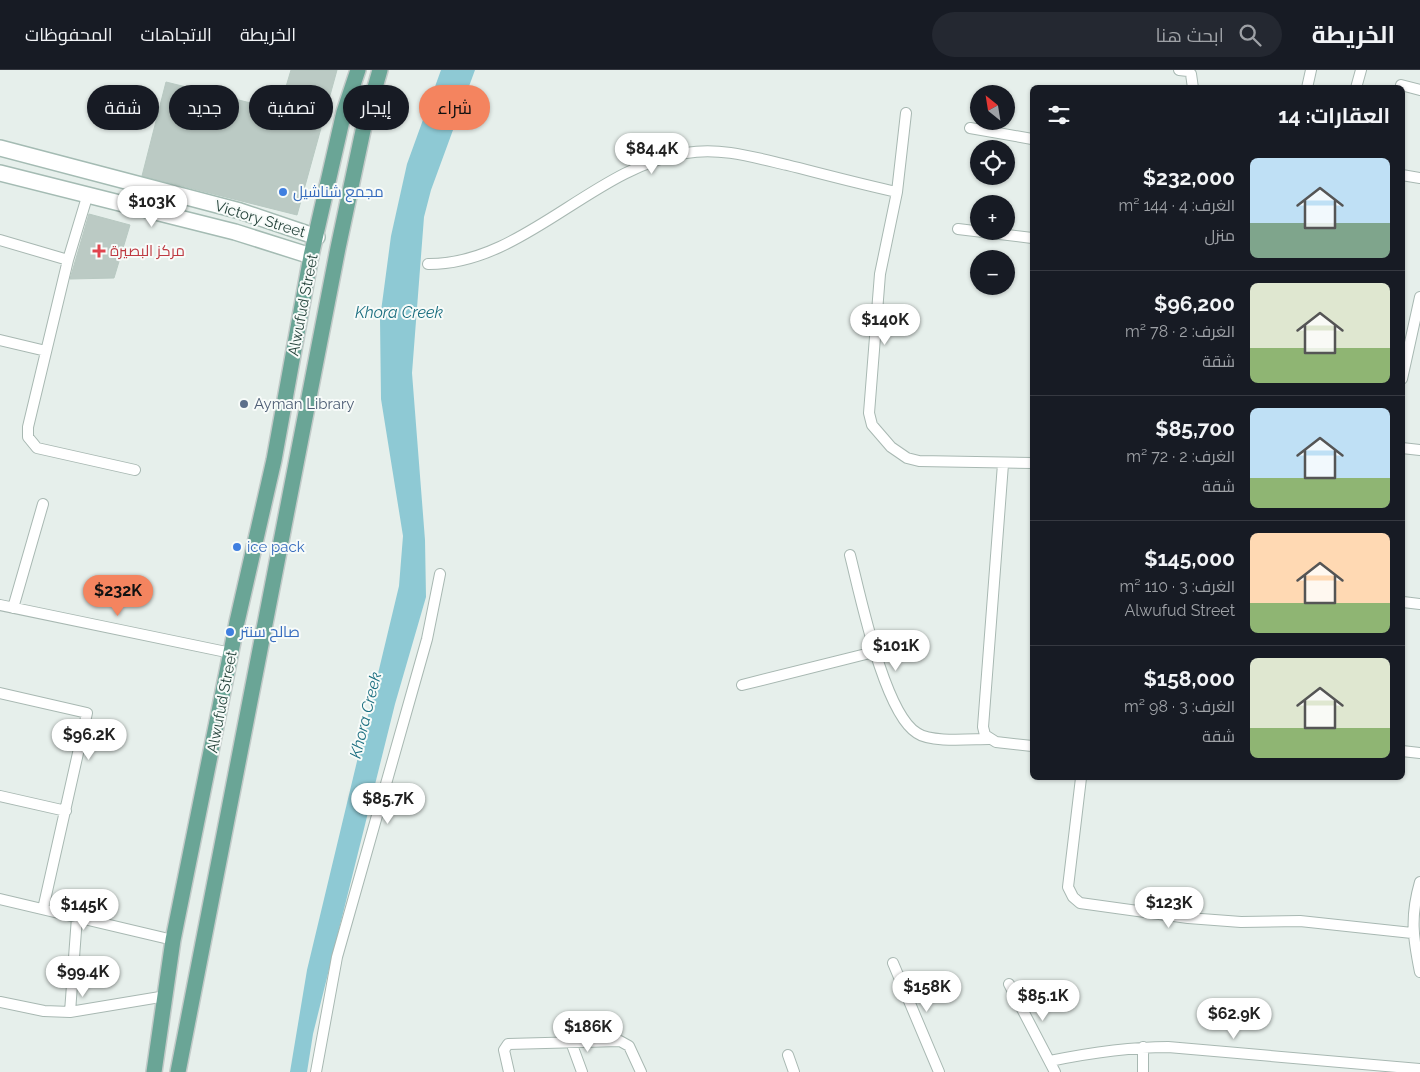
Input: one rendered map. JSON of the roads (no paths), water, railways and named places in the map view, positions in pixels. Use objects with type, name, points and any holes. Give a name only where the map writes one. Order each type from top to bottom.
[{"type":"main road","name":"Alwufud Street","points":[[154,1072],[173,940],[274,460],[312,256],[344,112],[358,70]]},
{"type":"main road","name":"Alwufud Street","points":[[178,1072],[338,248],[364,126],[380,70]]},
{"type":"street","points":[[1179,70],[1188,71],[1191,74],[1193,85]]},
{"type":"street","points":[[1308,85],[1311,70]]},
{"type":"street","points":[[1357,85],[1361,70]]},
{"type":"street","points":[[1405,86],[1420,90]]},
{"type":"street","points":[[906,113],[897,192],[880,274],[868,413],[872,425],[891,447],[907,458],[919,461],[1030,463]]},
{"type":"street","points":[[981,130],[1030,139]]},
{"type":"street","name":"Victory Street","points":[[0,148],[240,211],[317,237]]},
{"type":"street","points":[[428,264],[454,263],[490,252],[635,169],[660,158],[687,152],[705,151],[741,154],[897,192]]},
{"type":"street","name":"Victory Street","points":[[0,173],[87,197],[235,232],[312,256]]},
{"type":"street","points":[[1405,175],[1420,178]]},
{"type":"street","points":[[87,197],[68,260],[28,427],[30,442],[42,450],[135,470]]},
{"type":"street","points":[[235,232],[240,211]]},
{"type":"street","points":[[958,229],[1030,238]]},
{"type":"street","points":[[0,240],[68,260]]},
{"type":"street","points":[[1405,365],[1420,297]]},
{"type":"street","points":[[0,340],[46,351]]},
{"type":"street","points":[[1405,448],[1420,450]]},
{"type":"street","points":[[989,740],[984,735],[983,727],[1003,464]]},
{"type":"street","points":[[13,608],[43,504]]},
{"type":"street","points":[[850,555],[874,652],[900,715],[917,733],[928,738],[989,740],[1030,746]]},
{"type":"street","points":[[316,1072],[337,956],[427,639],[440,574]]},
{"type":"street","points":[[1405,602],[1420,604]]},
{"type":"street","points":[[0,605],[232,653]]},
{"type":"street","points":[[742,685],[874,652]]},
{"type":"street","points":[[0,693],[87,713],[43,909]]},
{"type":"street","points":[[1405,751],[1420,753]]},
{"type":"street","points":[[1081,780],[1068,887],[1073,897],[1080,903],[1188,918],[1241,922],[1300,921],[1412,933]]},
{"type":"street","points":[[0,796],[66,811]]},
{"type":"street","points":[[1420,882],[1416,895],[1412,933],[1420,972]]},
{"type":"street","points":[[0,899],[173,940]]},
{"type":"street","points":[[70,1012],[77,917]]},
{"type":"street","points":[[893,963],[939,1072]]},
{"type":"street","points":[[1009,984],[1055,1072]]},
{"type":"street","points":[[0,1002],[44,1011],[70,1012],[166,996]]},
{"type":"street","points":[[509,1072],[504,1050],[508,1044],[571,1042],[625,1043],[629,1046],[641,1072]]},
{"type":"street","points":[[571,1042],[582,1072]]},
{"type":"street","points":[[1050,1062],[1088,1054],[1143,1047],[1168,1047],[1420,1069]]},
{"type":"street","points":[[1143,1047],[1143,1072]]},
{"type":"street","points":[[788,1055],[794,1072]]},
{"type":"water","name":"Khora Creek","points":[[441,70],[475,70],[470,85],[436,85]]},
{"type":"water","name":"Khora Creek","points":[[419,130],[453,130],[431,190],[424,217],[412,373],[425,540],[426,597],[395,704],[313,1034],[307,1072],[290,1072],[307,970],[399,586],[403,536],[381,399],[380,319],[391,236],[407,164]]},
{"type":"place","name":"مجمع شناشيل","points":[[283,192]]},
{"type":"place","name":"مركز البصيرة","points":[[99,251]]},
{"type":"place","name":"Ayman Library","points":[[244,404]]},
{"type":"place","name":"ice pack","points":[[237,547]]},
{"type":"place","name":"صالح سنتر","points":[[230,632]]}]
